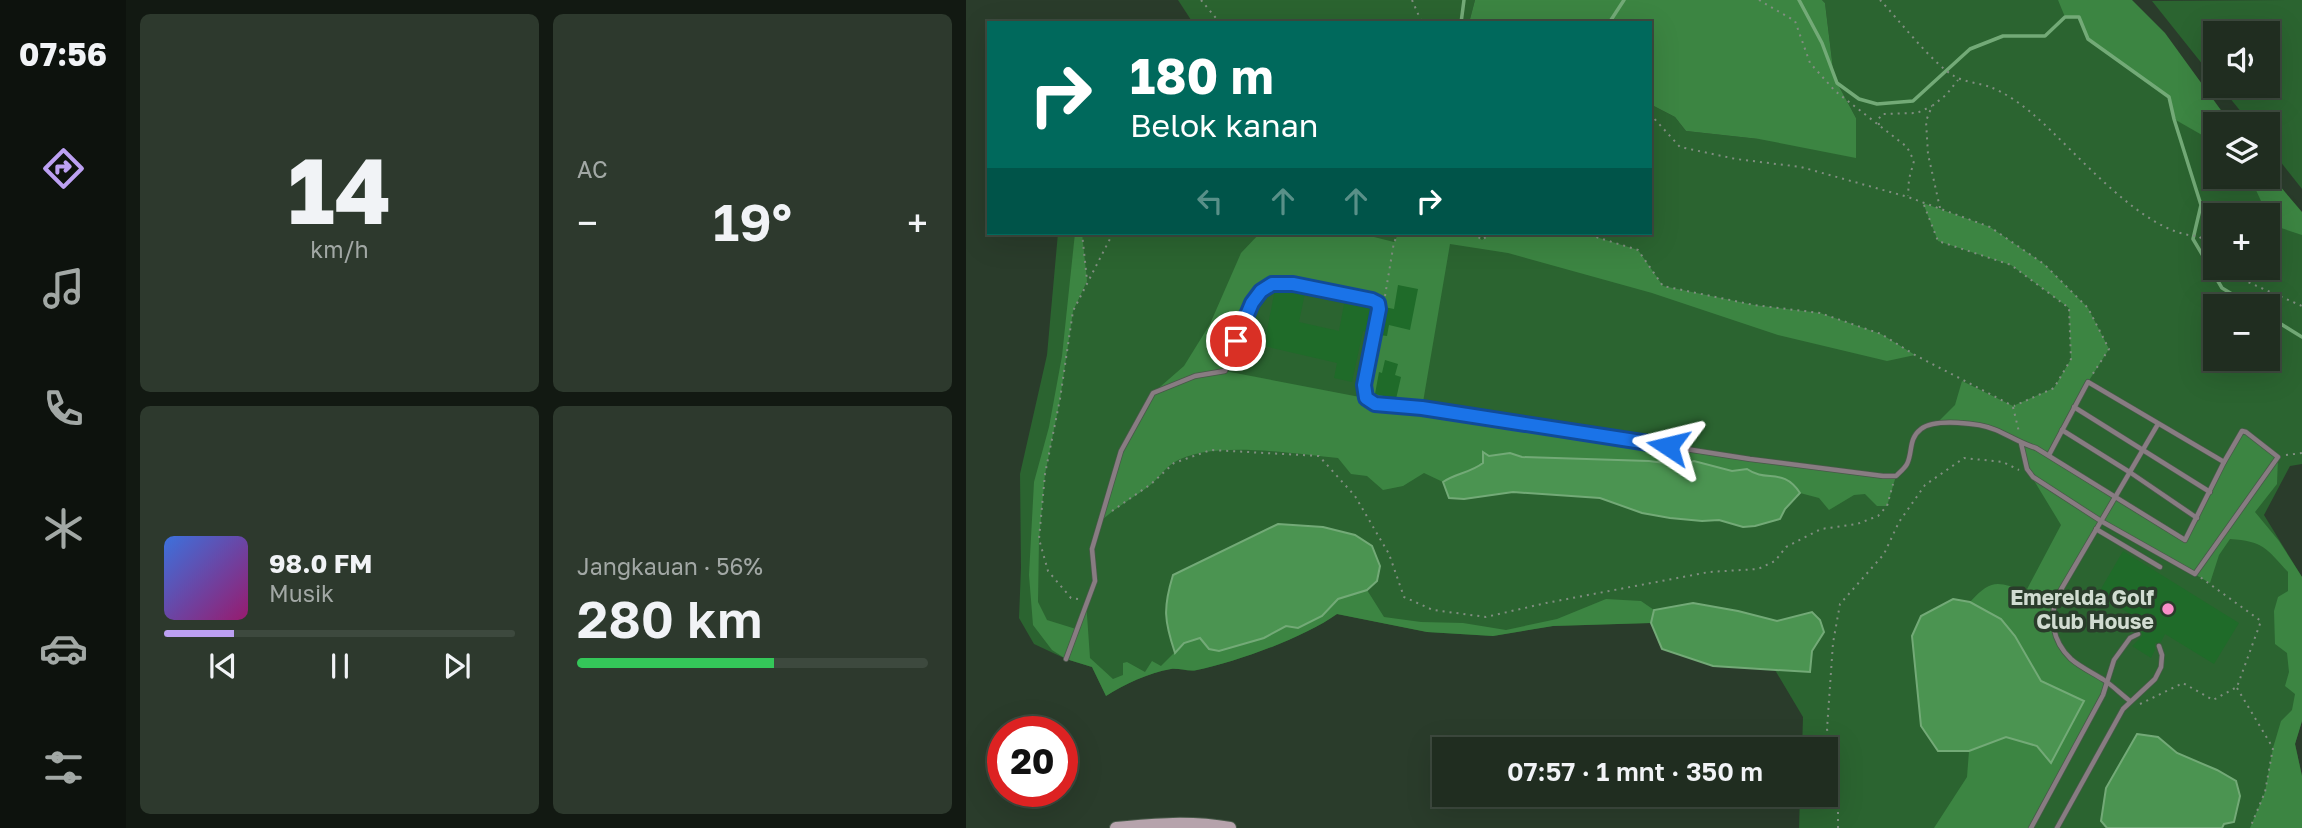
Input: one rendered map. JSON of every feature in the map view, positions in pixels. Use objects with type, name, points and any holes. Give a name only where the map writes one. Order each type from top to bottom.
[{"type":"main road","points":[[1116,828],[1162,823],[1230,828]]},
{"type":"lane","points":[[1066,659],[1096,576],[1091,553],[1121,452],[1153,393],[1195,376],[1225,371],[1244,318],[1261,291],[1280,282],[1378,303],[1364,385],[1366,398],[1375,404],[1422,408],[1750,459],[1896,476],[1907,464],[1912,440],[1921,428],[1937,423],[1961,423],[1994,429],[2036,448],[2185,540],[2224,462],[2244,431],[2278,457],[2196,574],[2101,521],[2033,477],[2027,469],[2021,443]]},
{"type":"lane","points":[[2049,455],[2088,382],[2224,462]]},
{"type":"lane","points":[[2074,407],[2210,492]]},
{"type":"lane","points":[[2130,701],[2107,682],[2071,659],[2060,644],[2052,618],[2053,606],[2158,424]]},
{"type":"lane","points":[[2062,430],[2197,518]]},
{"type":"lane","points":[[2096,529],[2160,567]]},
{"type":"lane","points":[[2031,828],[2103,695],[2113,660],[2130,638],[2138,634]]},
{"type":"lane","points":[[2057,828],[2123,709],[2155,679],[2161,667],[2162,655],[2159,646]]},
{"type":"path","points":[[1201,0],[1219,21]]},
{"type":"path","points":[[1412,0],[1421,21]]},
{"type":"path","points":[[1759,0],[1795,20],[1810,63],[1835,91],[1907,147],[1914,161],[1908,197]]},
{"type":"path","points":[[1880,0],[1935,60],[1955,77],[1993,88],[2034,114],[2098,178],[2160,225],[2186,236],[2199,236],[2203,241]]},
{"type":"path","points":[[1879,126],[1878,120],[1882,114],[1917,113],[1932,106],[1946,95],[1959,78]]},
{"type":"path","points":[[1932,106],[1926,121],[1926,136],[1940,209]]},
{"type":"path","points":[[1652,116],[1681,147],[1737,159],[1801,167],[1908,197],[1990,227],[2044,264],[2088,308],[2109,349],[2088,382]]},
{"type":"path","points":[[1923,203],[1938,241],[2011,265],[2068,308],[2071,359],[2054,388],[2013,406]]},
{"type":"path","points":[[1082,235],[1087,281]]},
{"type":"path","points":[[1086,601],[1071,598],[1048,572],[1039,540],[1045,474],[1060,399],[1073,310],[1112,235]]},
{"type":"path","points":[[1378,303],[1386,294],[1394,243],[1398,235]]},
{"type":"path","points":[[1589,235],[1638,250],[1662,286],[1754,305],[1820,313],[1881,334],[1915,355],[2013,406]]},
{"type":"path","points":[[2243,280],[2302,306]]},
{"type":"path","points":[[2013,406],[2021,443]]},
{"type":"path","points":[[1101,521],[1151,484],[1174,463],[1211,450],[1319,456],[1355,496],[1389,554],[1404,597],[1433,610],[1486,617],[1558,600],[1709,572],[1758,569],[1774,561],[1786,547],[1821,529],[1857,524],[1878,516],[1887,506],[1896,476]]},
{"type":"path","points":[[2278,457],[2302,453]]},
{"type":"path","points":[[1838,828],[1838,800],[1827,729],[1833,643],[1840,604],[1884,554],[1899,522],[1925,485],[1964,458],[2003,462],[2033,477]]},
{"type":"path","points":[[2130,701],[2138,705],[2183,683],[2213,699],[2237,688],[2261,621],[2196,574]]},
{"type":"path","points":[[2237,688],[2273,748],[2265,792],[2250,828]]},
{"type":"shaded area","points":[[1178,0],[1475,0],[1470,21],[1192,21]]},
{"type":"shaded area","points":[[1475,0],[1822,0],[1825,3],[1834,77],[1856,118],[1856,158],[1759,139],[1686,131],[1675,117],[1652,105],[1652,21],[1470,21]]},
{"type":"shaded area","points":[[1822,0],[2073,0],[2079,17],[2203,126],[2203,189],[2270,189],[2302,222],[2302,464],[2290,466],[2264,515],[2302,577],[2302,721],[2295,744],[2302,776],[2302,828],[1799,828],[1800,807],[1838,807],[1838,737],[1802,737],[1803,717],[1775,670],[1713,666],[1662,649],[1651,623],[1553,626],[1493,636],[1427,632],[1337,614],[1289,640],[1250,655],[1197,670],[1171,669],[1154,673],[1106,696],[1092,667],[1066,659],[1034,644],[1019,618],[1020,474],[1047,355],[1058,235],[1652,235],[1652,105],[1675,117],[1686,131],[1759,139],[1856,118],[1834,77],[1825,3]]},
{"type":"shaded area","points":[[2058,0],[2132,0],[2165,33],[2203,85],[2203,98],[2212,98],[2222,112],[2203,112],[2203,135],[2174,119],[2169,97],[2088,39],[2079,17],[2065,17]]},
{"type":"shaded area","points":[[2302,0],[2302,189],[2280,161],[2280,112],[2241,112],[2230,98],[2280,98],[2280,21],[2203,21],[2203,65],[2152,1]]},
{"type":"shaded area","points":[[2280,186],[2302,212],[2302,235],[2280,228],[2280,203],[2262,203],[2256,189],[2280,189]]},
{"type":"shaded area","points":[[1923,203],[1990,227],[2044,264],[2088,308],[2109,349],[2049,455],[2185,540],[2242,431],[2278,457],[2277,484],[2255,512],[2279,541],[2302,577],[2302,721],[2295,744],[2302,776],[2302,828],[2250,828],[2265,792],[2281,721],[2292,710],[2295,694],[2285,686],[2289,672],[2287,653],[2275,644],[2274,611],[2278,597],[2288,591],[2288,572],[2263,547],[2230,539],[2219,555],[2210,583],[2101,521],[2059,593],[2052,618],[2060,644],[2071,659],[2107,682],[2031,828],[1934,828],[1967,777],[1969,751],[2006,737],[2037,746],[2051,762],[2041,681],[2001,619],[1970,602],[1984,589],[1995,584],[2026,591],[2061,525],[2027,469],[2021,443],[1981,427],[1937,423],[1955,405],[1962,381],[2013,406],[2054,388],[2071,359],[2069,308],[2011,265],[1938,241]]},
{"type":"shaded area","points":[[1075,235],[1082,235],[1087,281],[1073,311],[1045,474],[1039,539],[1038,602],[1047,620],[1076,629],[1086,601],[1090,658],[1113,679],[1123,675],[1123,663],[1127,662],[1145,672],[1152,661],[1161,666],[1184,643],[1200,637],[1209,649],[1264,638],[1286,626],[1322,616],[1338,599],[1367,590],[1384,617],[1421,622],[1463,623],[1506,630],[1557,619],[1606,599],[1641,601],[1654,610],[1651,623],[1553,626],[1493,636],[1427,632],[1337,614],[1289,640],[1250,655],[1197,670],[1171,669],[1154,673],[1106,696],[1092,667],[1066,659],[1052,650],[1033,625],[1029,575],[1034,482],[1049,427],[1062,356]]},
{"type":"shaded area","points":[[1258,235],[1366,235],[1394,242],[1398,235],[1476,235],[1482,240],[1488,235],[1589,235],[1638,250],[1663,286],[1754,305],[1820,313],[1881,334],[1915,355],[1887,361],[1778,335],[1652,293],[1508,253],[1450,244],[1422,408],[1750,459],[1896,476],[1887,506],[1877,506],[1865,494],[1854,495],[1829,510],[1819,498],[1800,493],[1787,480],[1747,469],[1732,471],[1694,461],[1681,465],[1649,461],[1522,457],[1510,453],[1489,456],[1483,453],[1483,463],[1443,482],[1424,473],[1403,486],[1383,490],[1367,476],[1351,474],[1338,458],[1276,451],[1230,450],[1189,456],[1173,463],[1149,486],[1101,521],[1121,451],[1153,393],[1184,366],[1210,324],[1241,253]],"holes":[[[1280,282],[1379,305],[1364,385],[1365,398],[1225,371],[1252,304],[1260,291]]]},
{"type":"shaded area","points":[[1483,452],[1489,456],[1510,453],[1522,457],[1649,461],[1681,465],[1694,461],[1732,471],[1747,469],[1761,475],[1781,478],[1794,485],[1800,493],[1785,509],[1780,519],[1743,527],[1719,520],[1702,521],[1642,513],[1600,498],[1513,492],[1464,499],[1449,498],[1443,482],[1483,463]]},
{"type":"shaded area","points":[[1278,524],[1323,527],[1355,535],[1372,546],[1380,566],[1377,581],[1367,590],[1338,599],[1322,616],[1298,628],[1286,626],[1264,638],[1219,651],[1209,649],[1200,638],[1184,643],[1175,653],[1166,614],[1173,575]]},
{"type":"shaded area","points":[[1953,599],[1970,602],[2001,619],[2015,636],[2041,681],[2084,701],[2051,763],[2037,746],[2006,737],[1969,751],[1938,751],[1921,726],[1912,636],[1921,616]]},
{"type":"shaded area","points":[[1693,603],[1777,621],[1812,612],[1820,620],[1824,632],[1812,651],[1810,672],[1713,666],[1662,649],[1651,623],[1654,610]]},
{"type":"shaded area","points":[[2137,734],[2158,737],[2177,753],[2236,781],[2240,796],[2234,822],[2224,824],[2222,828],[2107,828],[2101,821],[2106,788]]},
{"type":"building","points":[[1398,285],[1418,289],[1410,330],[1389,325],[1387,336],[1379,335],[1384,307],[1394,309]]},
{"type":"building","points":[[1275,289],[1305,293],[1299,322],[1339,331],[1344,304],[1374,309],[1369,333],[1363,331],[1352,382],[1334,378],[1337,363],[1264,346]]},
{"type":"building","points":[[1385,360],[1398,364],[1395,375],[1401,377],[1396,399],[1375,394],[1379,372],[1382,373]]},
{"type":"building","name":"Emerelda Golf Club House","points":[[2123,551],[2239,623],[2214,664],[2165,634],[2161,642],[2155,643],[2151,658],[2132,646],[2142,636],[2146,624],[2098,594]]},
{"type":"waterway","points":[[1461,21],[1464,0]]},
{"type":"waterway","points":[[1610,21],[1624,0]]},
{"type":"waterway","points":[[1799,0],[1822,43],[1837,83],[1859,99],[1877,104],[1913,101],[1970,49],[2003,36],[2045,36],[2065,17],[2079,17],[2088,39],[2169,97],[2201,205],[2193,239],[2222,288],[2232,294]]},
{"type":"waterway","points":[[2280,323],[2302,337]]},
{"type":"place","name":"Emerelda Golf Club House","points":[[2168,609]]},
{"type":"route","points":[[1236,341],[1252,303],[1261,291],[1272,284],[1293,284],[1372,300],[1378,303],[1379,309],[1364,385],[1366,398],[1375,404],[1422,408],[1668,446]]}]
